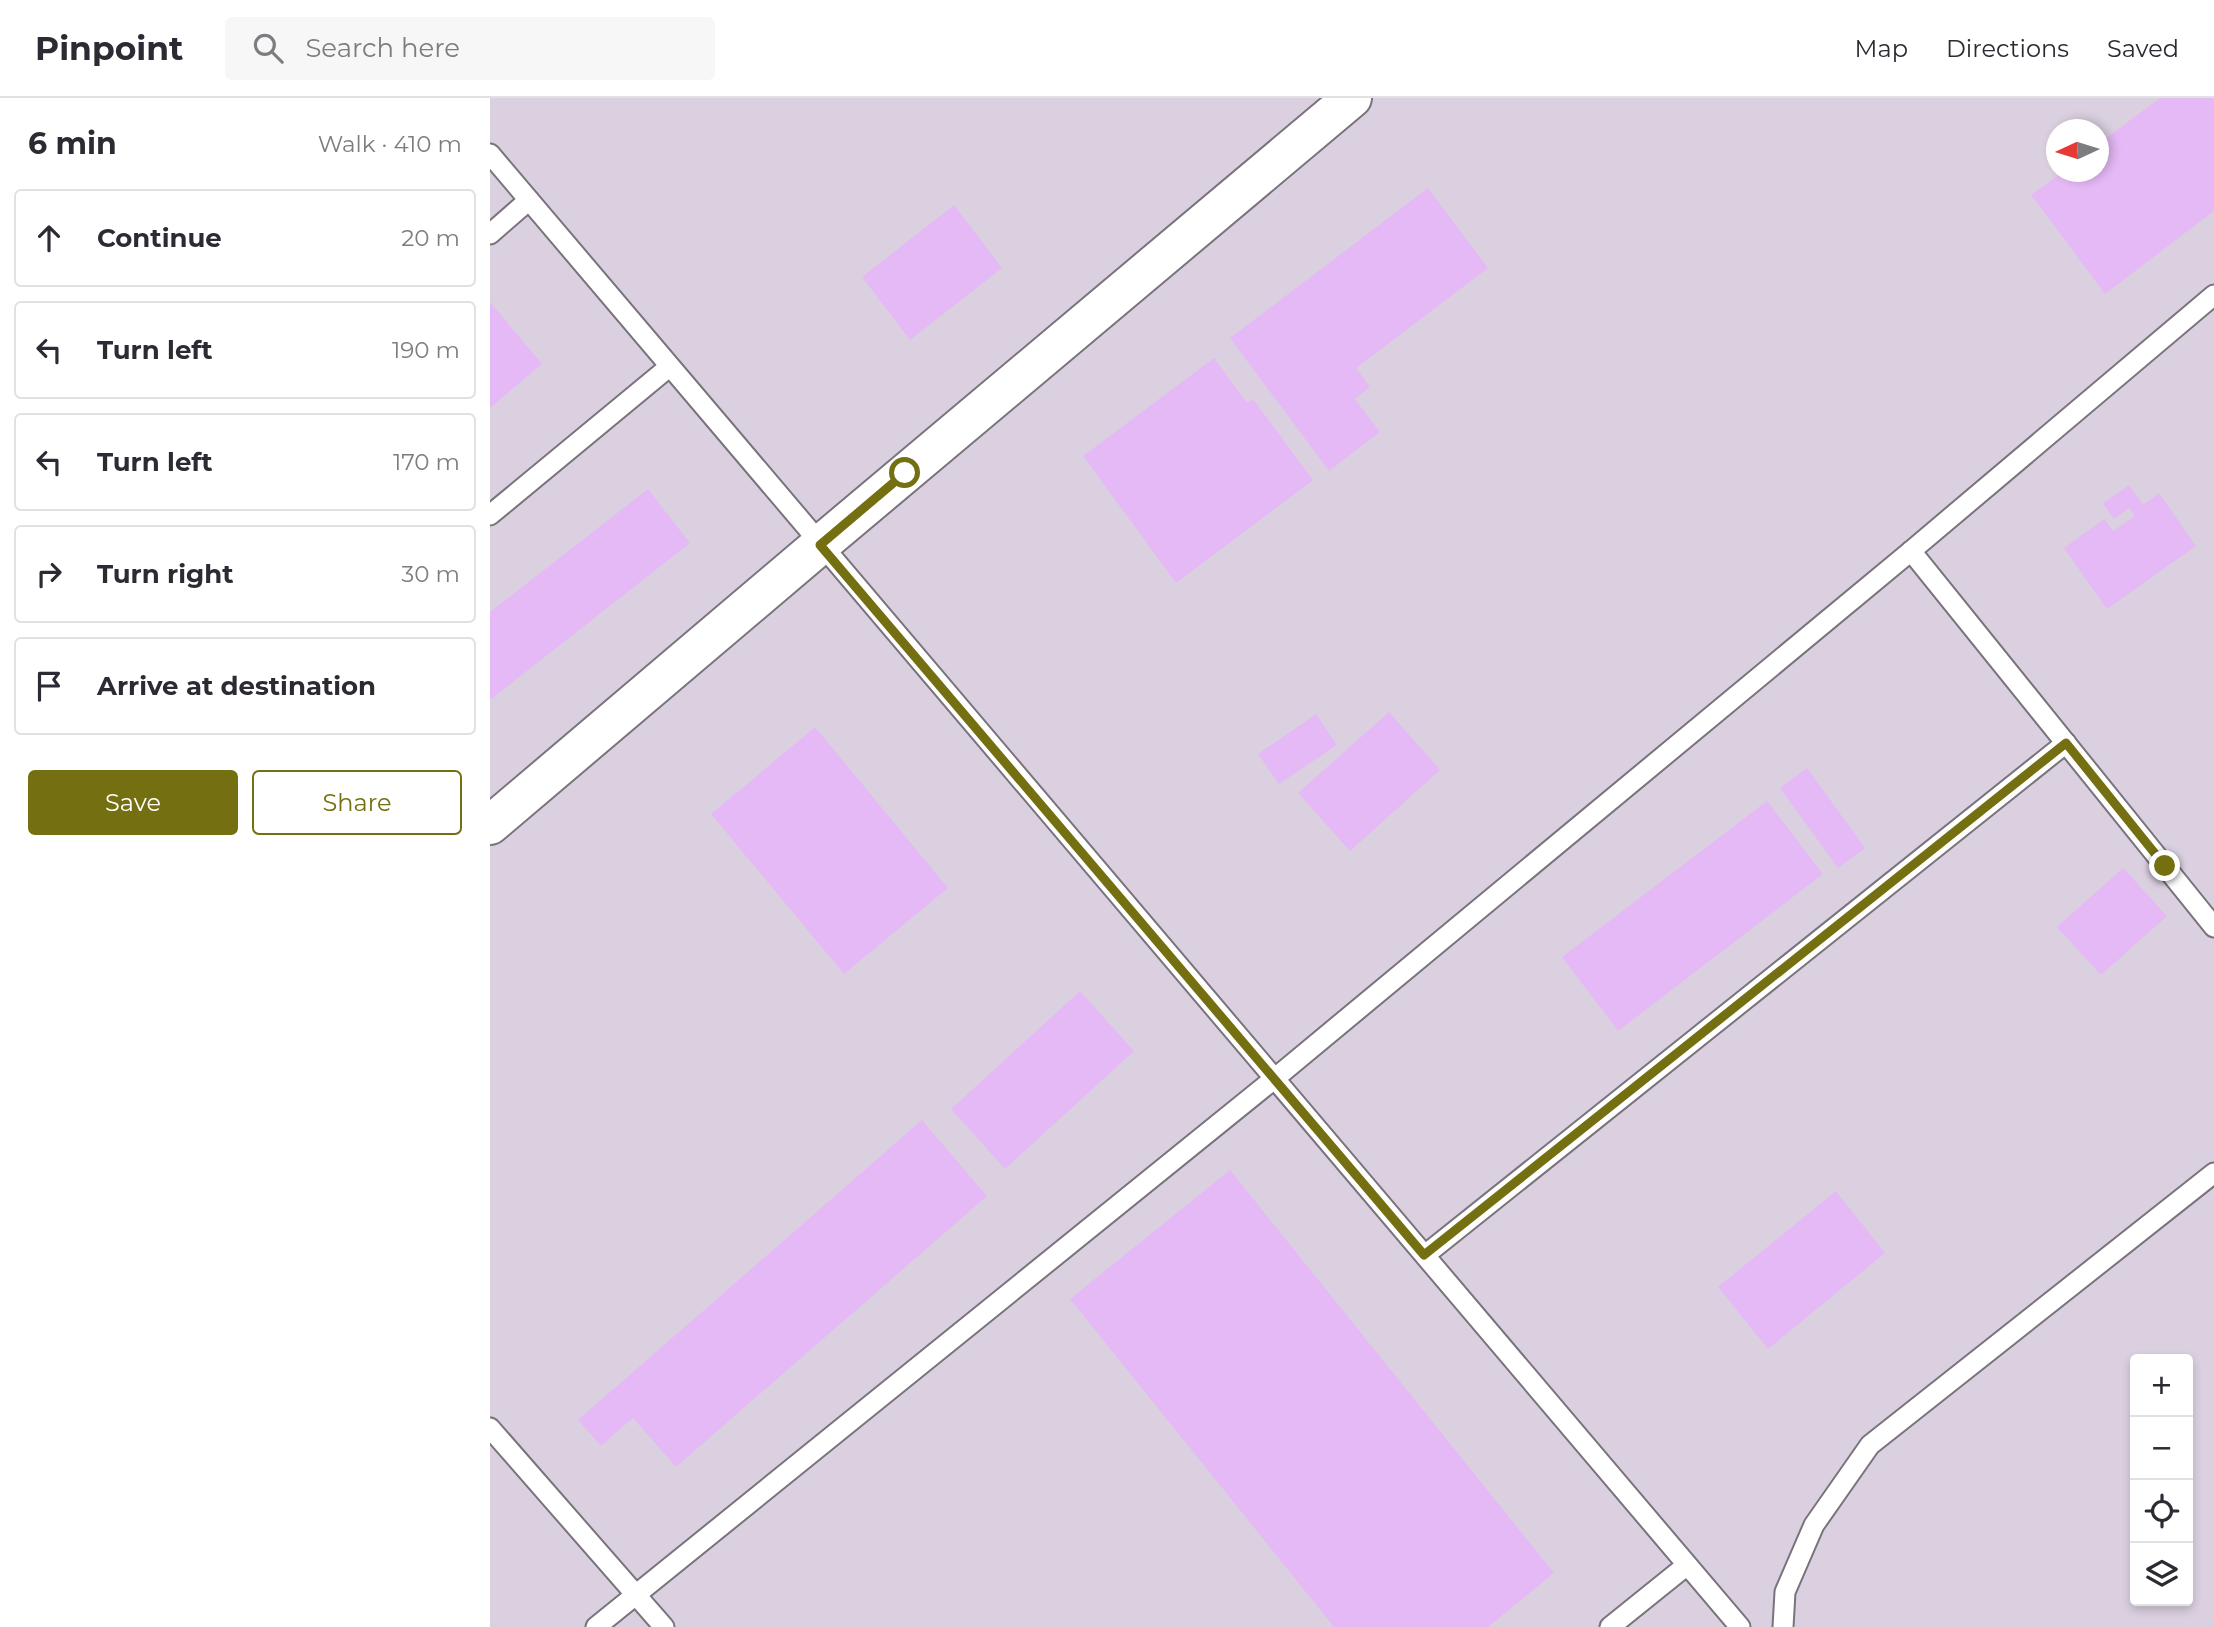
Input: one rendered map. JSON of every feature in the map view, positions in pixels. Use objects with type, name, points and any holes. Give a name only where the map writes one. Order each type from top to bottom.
[{"type":"street","points":[[490,825],[1352,98]]},
{"type":"lane","points":[[490,154],[1740,1627]]},
{"type":"lane","points":[[490,234],[529,200]]},
{"type":"lane","points":[[596,1627],[1274,1079],[1911,551],[2214,295]]},
{"type":"lane","points":[[490,515],[669,367]]},
{"type":"lane","points":[[1911,551],[2214,927]]},
{"type":"lane","points":[[1424,1255],[2066,743]]},
{"type":"lane","points":[[1783,1627],[1785,1592],[1814,1525],[1870,1445],[2214,1173]]},
{"type":"lane","points":[[490,1427],[664,1627]]},
{"type":"lane","points":[[1610,1627],[1687,1565]]},
{"type":"shaded area","points":[[490,98],[2214,98],[2214,1627],[490,1627]]},
{"type":"building","points":[[2160,98],[2214,98],[2214,211],[2105,294],[2031,195],[2049,182],[2109,182],[2109,136]]},
{"type":"building","points":[[1428,188],[1488,268],[1356,368],[1370,387],[1355,399],[1380,432],[1329,471],[1230,338]]},
{"type":"building","points":[[954,205],[1002,268],[910,340],[862,277]]},
{"type":"building","points":[[490,302],[542,364],[490,408]]},
{"type":"building","points":[[1214,358],[1247,403],[1253,399],[1313,480],[1176,583],[1083,456]]},
{"type":"building","points":[[2129,485],[2143,505],[2159,493],[2196,546],[2107,609],[2064,548],[2104,519],[2113,531],[2135,516],[2129,508],[2114,519],[2103,503]]},
{"type":"building","points":[[648,489],[690,543],[490,700],[490,612]]},
{"type":"building","points":[[1389,712],[1440,770],[1350,851],[1298,793]]},
{"type":"building","points":[[1316,714],[1337,745],[1279,784],[1258,754]]},
{"type":"building","points":[[815,727],[948,888],[844,974],[711,814]]},
{"type":"building","points":[[1807,768],[1865,848],[1838,868],[1780,788]]},
{"type":"building","points":[[1767,801],[1823,874],[1618,1031],[1562,957]]},
{"type":"building","points":[[2123,868],[2167,916],[2101,975],[2057,927]]},
{"type":"building","points":[[1080,991],[1134,1051],[1005,1169],[951,1109]]},
{"type":"building","points":[[922,1120],[987,1196],[676,1467],[633,1418],[601,1446],[578,1420]]},
{"type":"building","points":[[1230,1170],[1554,1573],[1488,1627],[1334,1627],[1070,1299]]},
{"type":"building","points":[[1836,1191],[1885,1253],[1768,1349],[1718,1287]]},
{"type":"route","points":[[905,473],[820,545],[1424,1255],[2066,743],[2165,866]]}]
